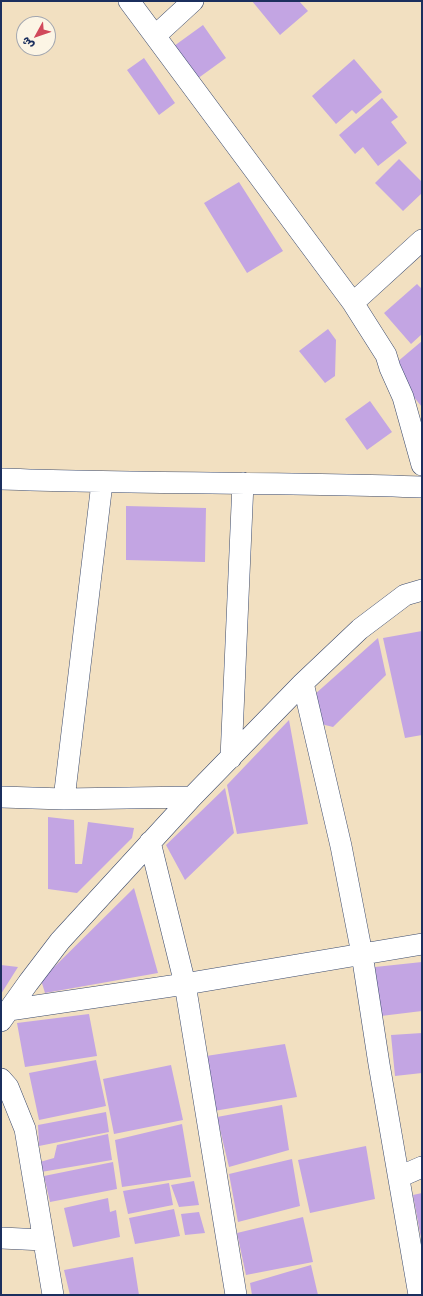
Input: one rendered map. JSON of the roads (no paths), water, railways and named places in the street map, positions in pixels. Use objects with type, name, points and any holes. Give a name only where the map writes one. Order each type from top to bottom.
[{"type":"street","points":[[129,1],[353,303],[386,355],[403,397],[422,464]]},
{"type":"street","points":[[155,36],[193,1]]},
{"type":"street","points":[[353,303],[420,247]]},
{"type":"street","points":[[1,480],[422,487]]},
{"type":"street","points":[[64,799],[102,482]]},
{"type":"street","points":[[231,758],[243,483]]},
{"type":"street","points":[[5,1016],[60,941],[192,797],[303,683],[360,629],[405,595],[422,590]]},
{"type":"street","points":[[303,683],[340,846],[362,954],[419,1295]]},
{"type":"street","points":[[1,797],[64,799],[192,797]]},
{"type":"street","points":[[150,842],[185,984],[236,1295]]},
{"type":"street","points":[[5,1016],[422,944]]},
{"type":"street","points":[[1,1079],[8,1087],[26,1129],[53,1295]]},
{"type":"street","points":[[399,1177],[422,1167]]},
{"type":"street","points":[[1,1238],[44,1240]]}]
